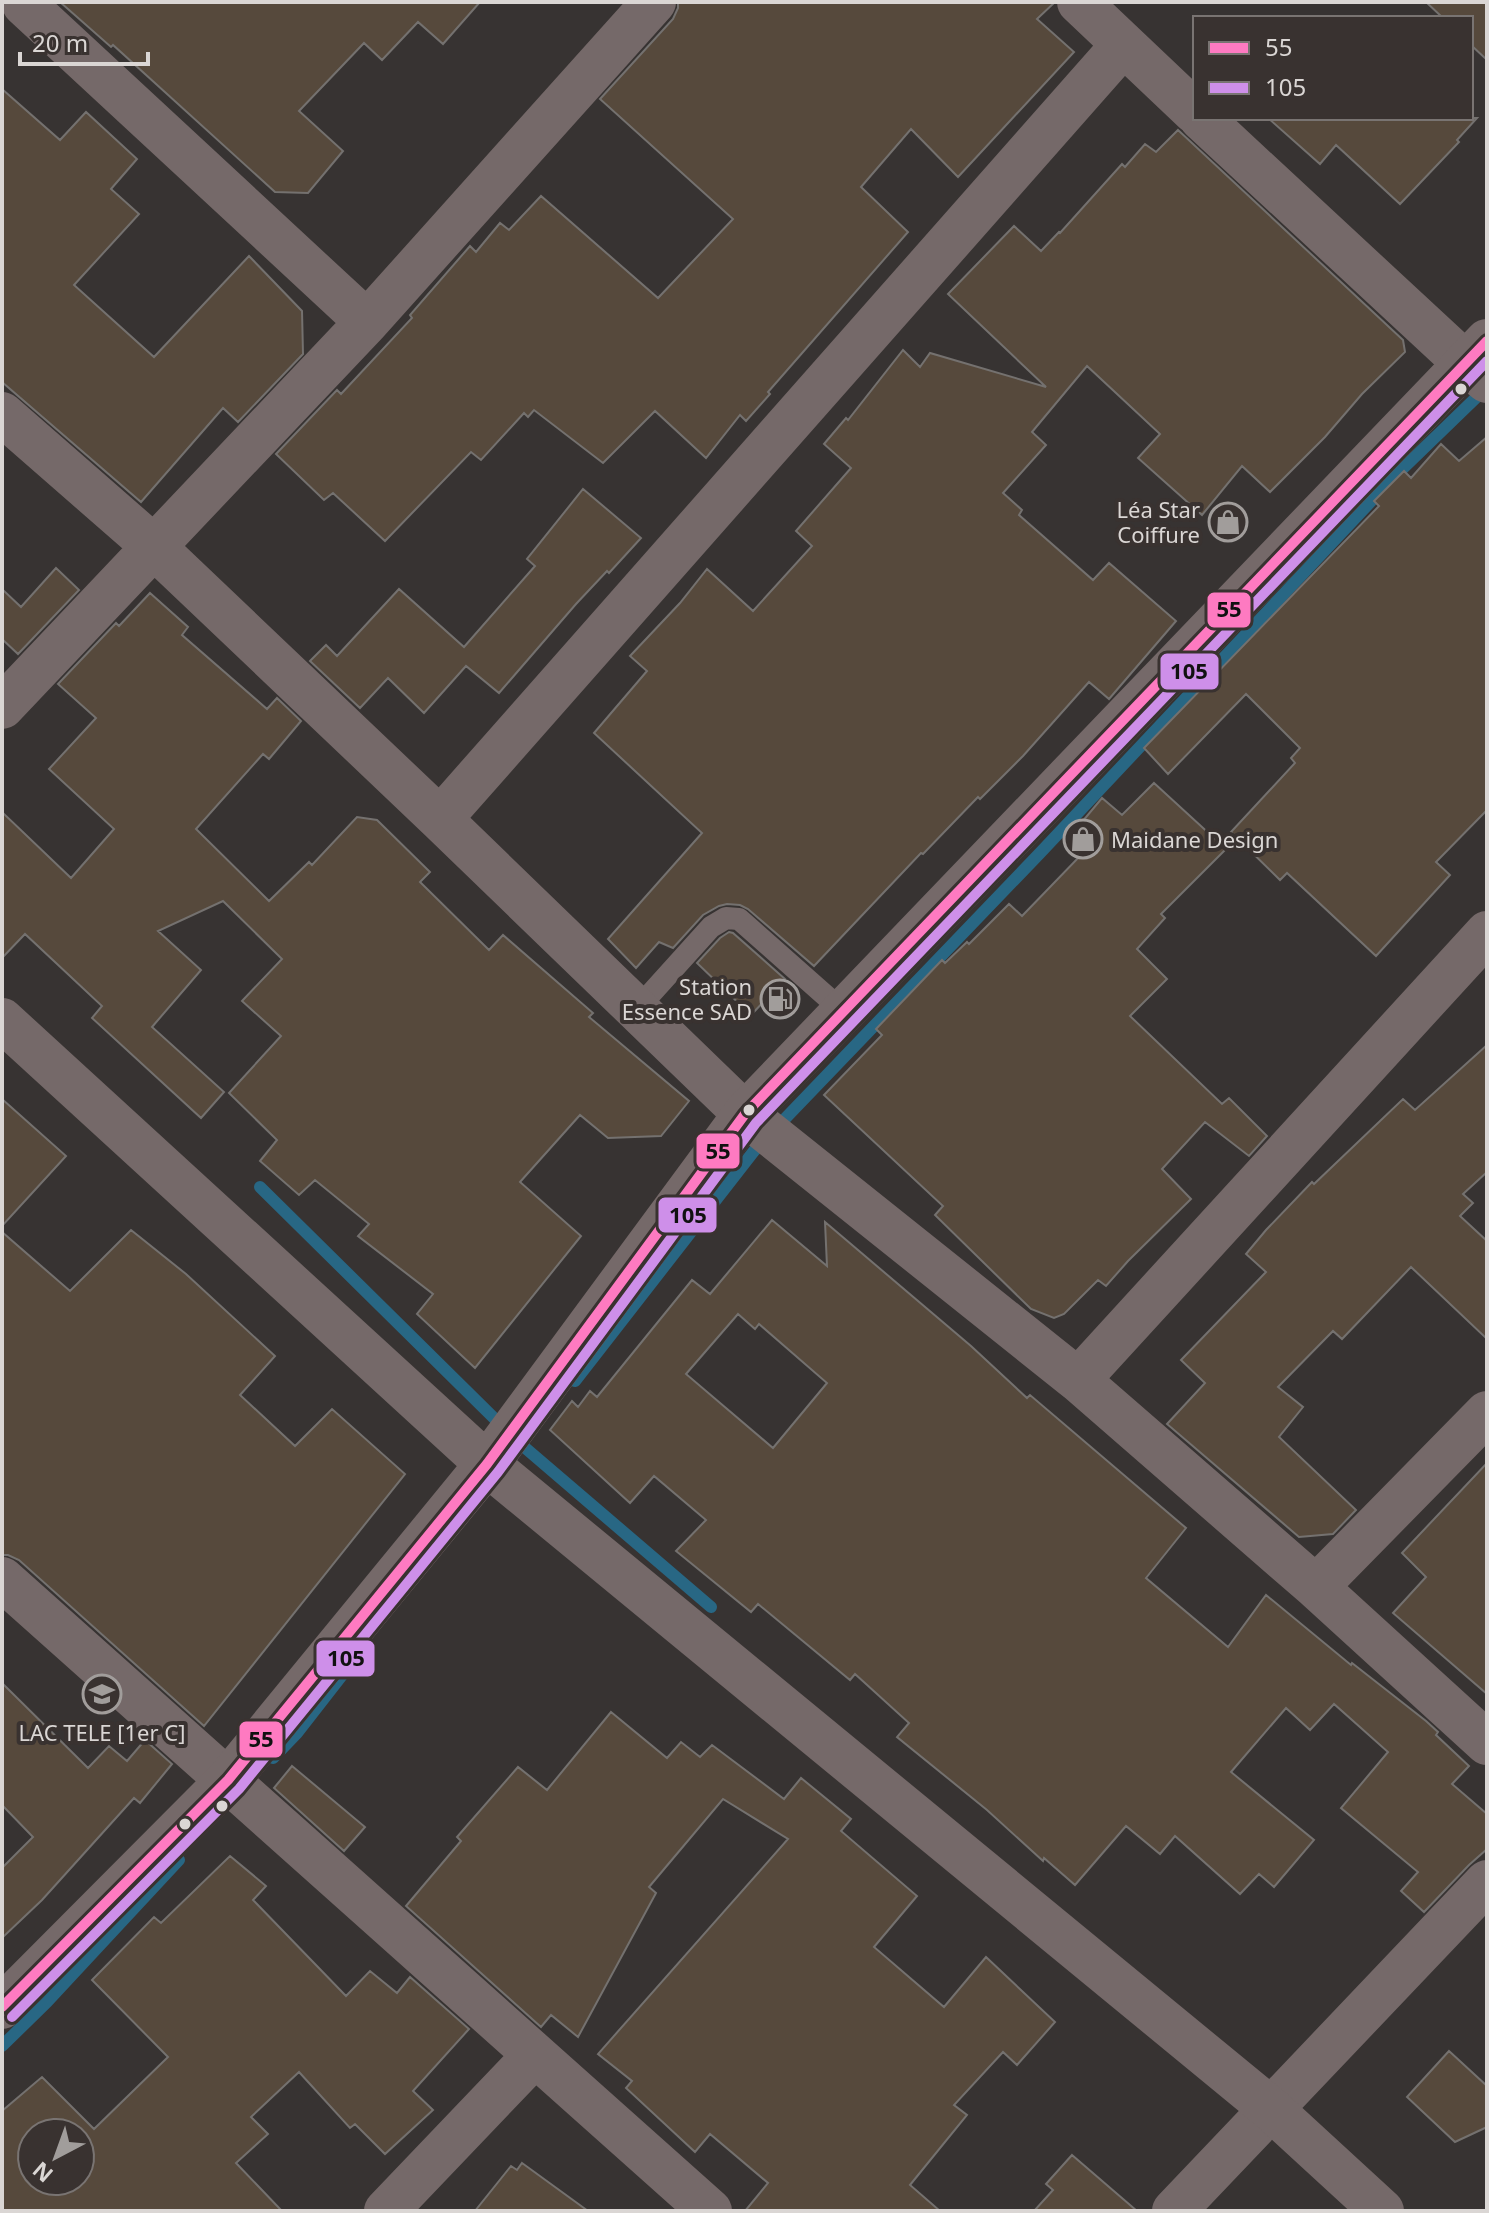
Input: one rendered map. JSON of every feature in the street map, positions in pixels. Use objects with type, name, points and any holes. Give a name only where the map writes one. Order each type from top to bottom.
[{"type":"street","points":[[1079,2],[1193,110]]},
{"type":"street","points":[[2,707],[367,322],[634,9]]},
{"type":"street","points":[[17,10],[367,322]]},
{"type":"street","points":[[440,819],[1123,45]]},
{"type":"street","points":[[2,2007],[228,1780],[487,1464],[745,1114],[1480,362],[1203,120]]},
{"type":"street","points":[[2,414],[153,546],[745,1114],[1078,1380],[1316,1587],[1487,1743]]},
{"type":"street","points":[[1078,1380],[1487,933]]},
{"type":"street","points":[[2,1020],[487,1464],[1271,2109],[1382,2211]]},
{"type":"street","points":[[1316,1587],[1487,1413]]},
{"type":"street","points":[[2,1579],[710,2211]]},
{"type":"street","points":[[1174,2211],[1487,1882]]},
{"type":"street","points":[[386,2211],[535,2055]]},
{"type":"lane","points":[[637,1009],[711,927],[726,918],[739,919],[844,1012]]},
{"type":"building","points":[[60,2],[480,2],[443,44],[418,22],[382,60],[364,43],[299,111],[343,151],[308,193],[275,192],[113,45],[111,47]]},
{"type":"building","points":[[678,2],[1055,2],[1037,19],[1074,52],[958,177],[911,129],[861,187],[908,232],[746,421],[740,415],[706,458],[655,411],[603,463],[534,410],[528,417],[524,413],[481,460],[471,452],[385,541],[333,493],[324,500],[276,454],[337,390],[341,394],[412,318],[410,315],[470,246],[476,252],[500,223],[509,230],[541,196],[658,298],[733,219],[600,99],[673,19]]},
{"type":"building","points":[[1426,2],[1487,2],[1487,60],[1473,47],[1473,16],[1441,16]]},
{"type":"building","points":[[2,89],[60,140],[86,112],[137,159],[111,189],[139,214],[74,285],[154,357],[249,256],[302,311],[303,354],[238,422],[223,408],[141,502],[2,382]]},
{"type":"building","points":[[1477,118],[1457,140],[1459,142],[1400,204],[1336,145],[1320,164],[1270,120]]},
{"type":"building","points":[[1178,130],[1403,340],[1405,352],[1270,492],[1242,466],[1202,515],[1138,458],[1160,434],[1087,366],[1032,432],[1046,445],[1003,493],[1022,510],[1019,515],[1093,580],[1109,563],[1176,621],[1109,699],[1089,682],[1023,756],[921,853],[814,966],[748,909],[727,904],[703,915],[673,948],[659,942],[636,968],[608,939],[702,833],[594,733],[647,671],[630,656],[707,569],[753,611],[812,546],[796,531],[851,468],[824,444],[846,418],[848,420],[903,350],[920,367],[930,353],[1046,387],[948,294],[1014,226],[1041,251],[1122,164],[1125,167],[1145,144],[1156,152]]},
{"type":"building","points":[[1487,437],[1487,810],[1436,862],[1450,875],[1376,956],[1287,873],[1280,880],[1231,832],[1295,763],[1291,758],[1300,748],[1246,694],[1168,774],[1144,748],[1379,506],[1374,501],[1404,471],[1411,478],[1441,444],[1459,461]]},
{"type":"building","points":[[583,489],[641,538],[576,604],[499,693],[466,666],[424,713],[388,678],[360,708],[310,661],[326,645],[337,656],[399,589],[464,647],[535,566],[527,559]]},
{"type":"building","points":[[56,568],[79,590],[18,654],[2,639],[2,589],[21,607]]},
{"type":"building","points":[[150,593],[188,627],[182,635],[267,709],[277,698],[301,721],[269,759],[263,754],[196,829],[269,901],[309,862],[312,865],[357,817],[377,820],[430,872],[420,882],[489,950],[503,935],[593,1013],[589,1017],[689,1101],[661,1136],[608,1138],[580,1115],[520,1182],[581,1236],[475,1368],[417,1314],[433,1294],[358,1236],[369,1224],[315,1180],[299,1195],[260,1161],[277,1140],[229,1093],[281,1036],[242,1001],[282,959],[223,901],[158,931],[201,970],[152,1027],[224,1092],[201,1118],[92,1018],[102,1006],[25,934],[2,958],[2,812],[71,878],[114,829],[49,769],[96,718],[58,684],[116,623],[119,626]]},
{"type":"building","points":[[1154,783],[1226,849],[1161,914],[1165,918],[1137,949],[1167,979],[1130,1016],[1222,1104],[1229,1098],[1267,1136],[1249,1156],[1205,1122],[1162,1169],[1191,1199],[1106,1286],[1098,1280],[1064,1314],[1054,1318],[1031,1309],[935,1215],[943,1206],[824,1095],[882,1035],[876,1029],[942,960],[945,963],[967,942],[969,944],[1009,904],[1022,916],[1081,855],[1067,840],[1102,798],[1122,815]]},
{"type":"building","points":[[729,932],[785,979],[751,1015],[697,963]]},
{"type":"building","points":[[1487,1045],[1487,1172],[1463,1194],[1473,1203],[1460,1216],[1487,1241],[1487,1339],[1411,1267],[1342,1339],[1333,1331],[1278,1387],[1303,1407],[1279,1437],[1356,1510],[1333,1534],[1299,1537],[1167,1424],[1205,1383],[1181,1360],[1266,1272],[1246,1254],[1312,1182],[1314,1184],[1403,1099],[1415,1110]]},
{"type":"building","points":[[2,1099],[66,1156],[2,1226]]},
{"type":"building","points":[[772,1220],[827,1266],[825,1222],[971,1346],[1027,1398],[1030,1395],[1186,1528],[1146,1578],[1228,1647],[1266,1595],[1438,1732],[1436,1735],[1469,1766],[1452,1784],[1487,1814],[1487,1849],[1424,1912],[1401,1891],[1418,1872],[1341,1808],[1388,1752],[1334,1704],[1310,1730],[1286,1708],[1231,1772],[1314,1840],[1274,1887],[1259,1874],[1240,1894],[1175,1836],[1160,1854],[1126,1826],[1075,1885],[897,1737],[909,1723],[855,1674],[850,1680],[758,1604],[751,1612],[676,1551],[706,1520],[654,1476],[630,1503],[550,1430],[572,1401],[578,1407],[590,1391],[597,1397],[692,1280],[710,1294]],"holes":[[[738,1314],[755,1329],[759,1324],[827,1383],[773,1448],[686,1374]]]},
{"type":"building","points":[[131,1230],[186,1274],[275,1356],[240,1395],[295,1446],[332,1409],[405,1474],[204,1726],[19,1560],[2,1555],[2,1232],[70,1291]]},
{"type":"building","points":[[1487,1463],[1487,1694],[1393,1613],[1426,1577],[1402,1553]]},
{"type":"building","points":[[2,1683],[88,1768],[109,1746],[127,1761],[145,1740],[172,1764],[140,1803],[134,1798],[42,1900],[2,1938],[2,1868],[33,1837],[2,1805]]},
{"type":"building","points":[[611,1712],[667,1758],[681,1742],[700,1757],[712,1745],[784,1799],[801,1778],[851,1819],[841,1831],[917,1896],[874,1947],[944,2007],[986,1957],[1055,2022],[1017,2065],[1003,2052],[954,2105],[967,2115],[910,2185],[940,2211],[745,2211],[768,2183],[710,2134],[695,2152],[626,2088],[632,2081],[598,2054],[788,1839],[723,1799],[649,1887],[656,1893],[578,2037],[551,2015],[541,2027],[406,1906],[461,1841],[457,1837],[518,1767],[547,1790]]},
{"type":"building","points":[[292,1766],[365,1827],[344,1851],[274,1788]]},
{"type":"building","points":[[230,1856],[266,1886],[253,1900],[346,1996],[370,1971],[397,1993],[410,1977],[469,2029],[413,2091],[433,2110],[385,2154],[355,2124],[350,2128],[299,2072],[251,2117],[268,2134],[236,2163],[282,2211],[2,2211],[2,2111],[42,2077],[82,2117],[16,2117],[16,2197],[96,2197],[96,2127],[168,2057],[92,1980],[154,1917],[161,1923]]},
{"type":"building","points":[[1449,2051],[1487,2086],[1487,2127],[1455,2142],[1407,2097]]},
{"type":"building","points":[[1072,2155],[1137,2211],[1034,2211],[1053,2190],[1046,2184]]},
{"type":"building","points":[[522,2163],[588,2211],[475,2211],[511,2166],[517,2170]]},
{"type":"waterway","points":[[575,1381],[754,1151],[1392,479],[1487,387]]},
{"type":"waterway","points":[[260,1187],[503,1427]]},
{"type":"waterway","points":[[516,1440],[711,1607]]},
{"type":"waterway","points":[[273,1758],[297,1733],[350,1665]]},
{"type":"waterway","points":[[2,2046],[179,1860]]},
{"type":"transit line","name":"55","points":[[2,2007],[228,1780],[487,1464],[745,1114],[1487,341]]},
{"type":"transit line","name":"105","points":[[12,2017],[239,1789],[498,1472],[756,1123],[1487,361]]},
{"type":"place","name":"Léa Star Coiffure","points":[[1228,522]]},
{"type":"place","name":"Maidane Design","points":[[1083,839]]},
{"type":"place","name":"Station Essence SAD","points":[[780,999]]},
{"type":"place","name":"LAC TELE [1er C]","points":[[102,1694]]}]
